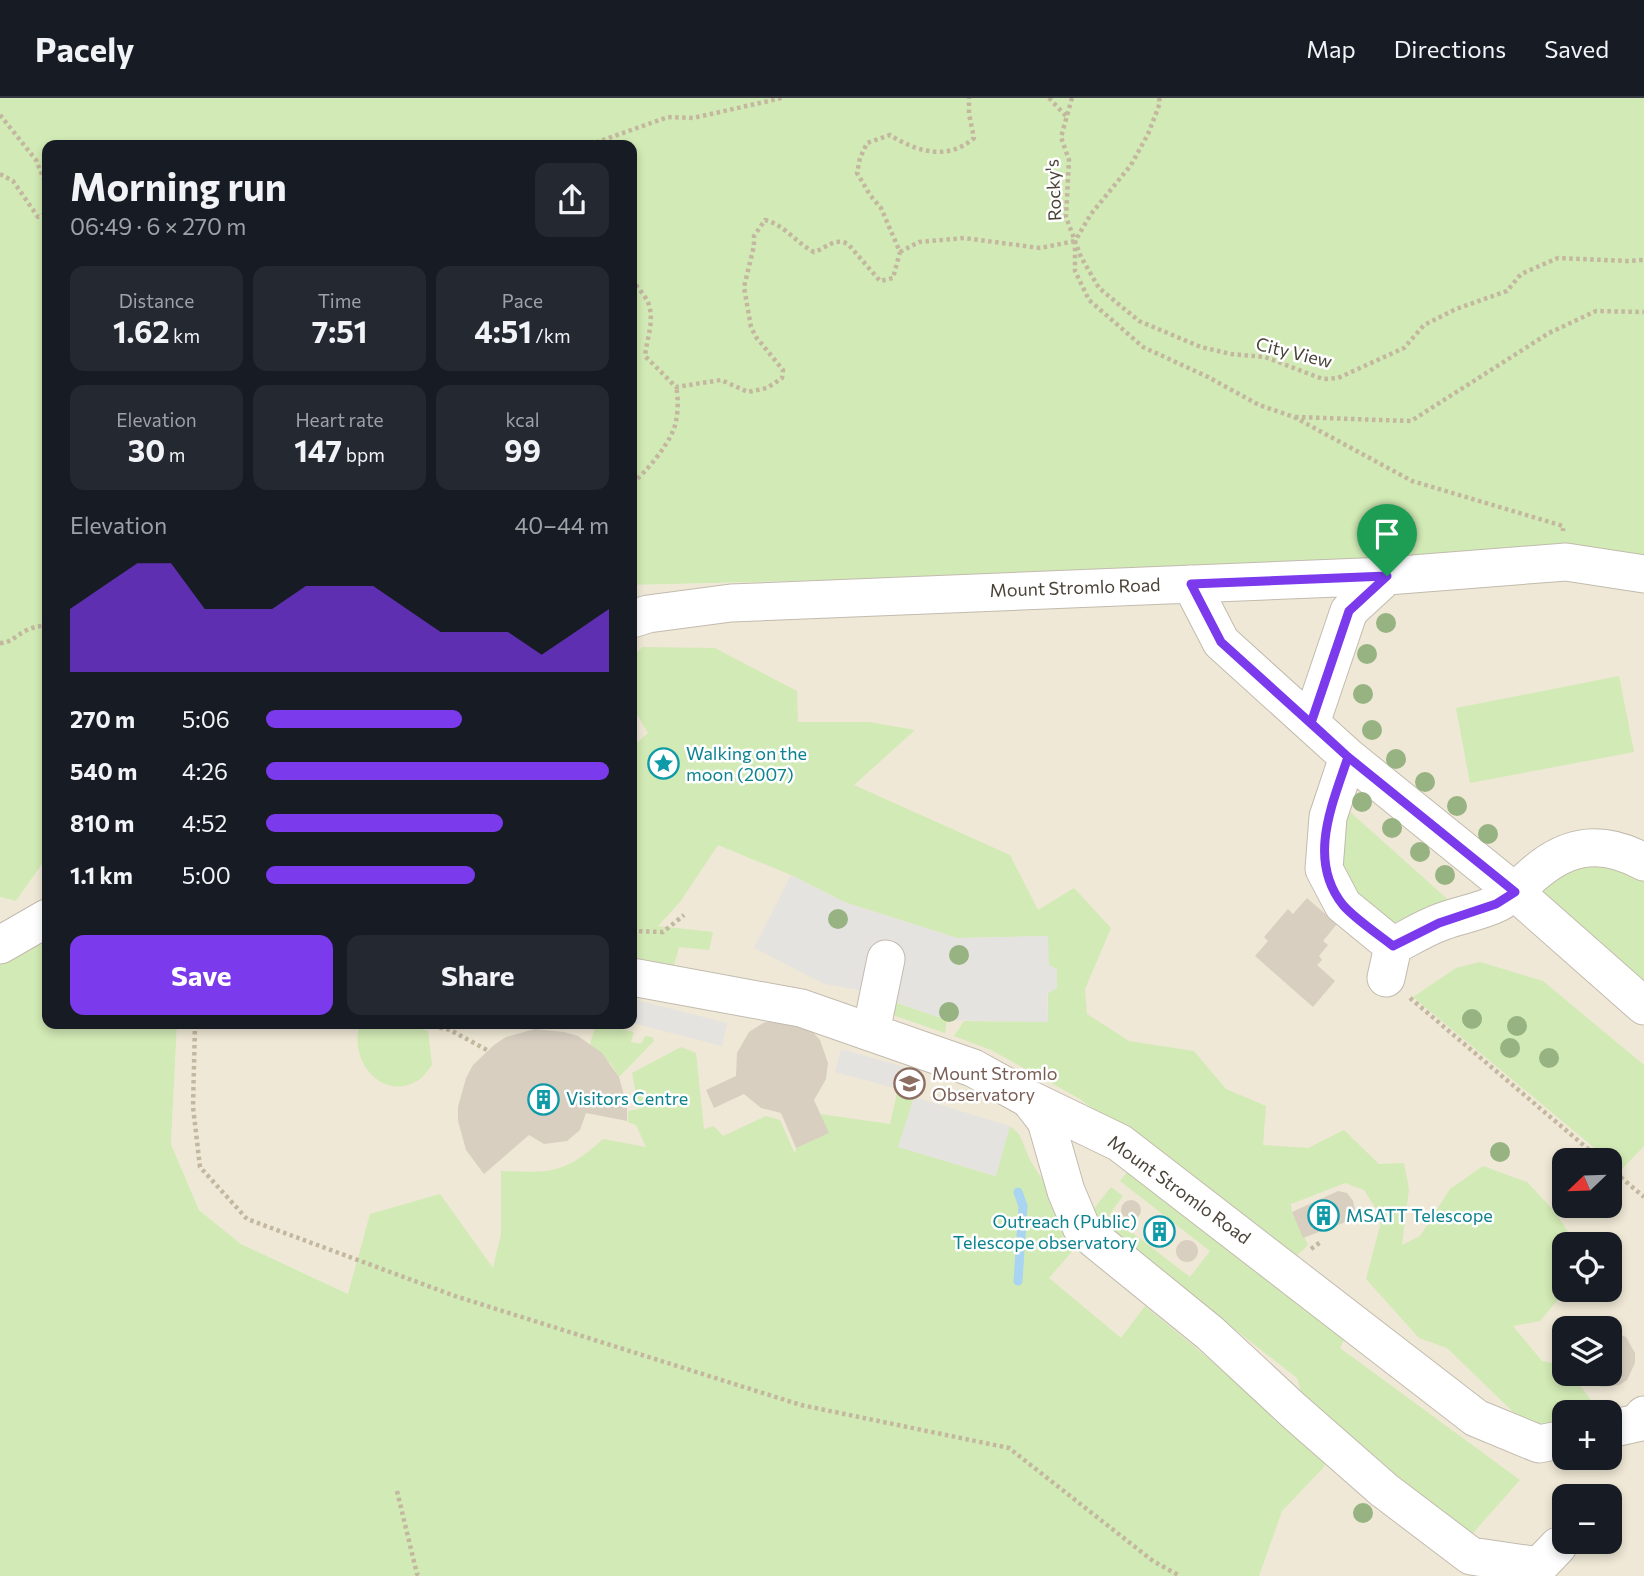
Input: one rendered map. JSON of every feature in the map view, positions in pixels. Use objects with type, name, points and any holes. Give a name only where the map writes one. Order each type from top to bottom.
[{"type":"street","name":"Mount Stromlo Road","points":[[637,617],[730,603],[1387,576],[1566,562],[1644,575]]},
{"type":"street","points":[[1311,723],[1349,611],[1387,576]]},
{"type":"street","points":[[1191,584],[1221,642],[1348,757],[1515,892],[1644,1006]]},
{"type":"street","points":[[1348,757],[1328,817],[1324,869],[1343,905],[1389,962],[1439,923],[1496,904],[1565,852],[1597,846],[1626,852],[1644,862]]},
{"type":"street","points":[[0,945],[42,921]]},
{"type":"street","points":[[871,1032],[886,958]]},
{"type":"street","name":"Mount Stromlo Road","points":[[637,978],[801,1008],[973,1068],[1029,1099],[1120,1143],[1476,1418],[1539,1444],[1552,1441]]},
{"type":"street","points":[[1029,1099],[1046,1122],[1066,1191],[1082,1229],[1210,1333],[1384,1490],[1471,1556],[1539,1566],[1552,1552]]},
{"type":"street","points":[[1622,1426],[1637,1423],[1644,1415]]},
{"type":"path","points":[[603,140],[668,117],[693,118],[782,98]]},
{"type":"path","points":[[676,387],[721,380],[748,392],[767,387],[782,378],[783,370],[751,327],[744,287],[754,236],[765,220],[777,223],[793,240],[814,252],[824,249],[832,242],[842,241],[848,244],[880,281],[893,278],[900,252],[881,208],[857,173],[860,158],[867,144],[890,135],[906,145],[924,151],[952,151],[966,145],[975,138],[969,114],[969,98]]},
{"type":"path","points":[[1049,98],[1066,116]]},
{"type":"path","name":"Rocky's","points":[[1072,98],[1061,137],[1069,160],[1066,217],[1075,241]]},
{"type":"path","points":[[1159,98],[1160,103],[1148,134],[1131,165],[1091,214],[1075,241],[1075,271],[1090,300],[1143,347],[1208,377],[1259,405],[1294,417],[1412,481],[1563,526],[1566,562]]},
{"type":"path","points":[[0,115],[36,160],[42,175]]},
{"type":"path","points":[[0,174],[13,181],[38,216],[42,215]]},
{"type":"path","points":[[900,252],[919,242],[964,238],[1040,248],[1075,241]]},
{"type":"path","name":"City View","points":[[1075,241],[1099,288],[1139,321],[1202,347],[1231,354],[1265,357],[1323,379],[1338,378],[1404,348],[1424,325],[1456,309],[1507,291],[1521,274],[1558,258],[1644,260]]},
{"type":"path","points":[[637,289],[645,297],[650,310],[651,334],[645,356],[676,387],[678,394],[674,431],[637,480]]},
{"type":"path","points":[[1294,417],[1411,421],[1549,333],[1596,311],[1644,312]]},
{"type":"path","points":[[0,643],[6,643],[29,627],[42,626]]},
{"type":"path","points":[[637,931],[663,932],[684,915]]},
{"type":"path","points":[[1389,962],[1588,1148]]},
{"type":"path","points":[[195,1029],[193,1107],[200,1167],[247,1219],[455,1296],[801,1405],[1009,1447],[1153,1561],[1180,1576]]},
{"type":"path","points":[[446,1029],[487,1050]]},
{"type":"path","points":[[1622,1178],[1644,1197]]},
{"type":"path","points":[[397,1491],[417,1574],[421,1576]]},
{"type":"shaded area","name":"Mount Stromlo Observatory","points":[[1644,560],[1644,1576],[1210,1576],[348,1294],[241,1244],[199,1210],[171,1144],[177,1029],[637,1029],[637,585]]},
{"type":"shaded area","points":[[42,864],[42,938],[0,959],[0,897],[16,901]]},
{"type":"shaded area","points":[[791,875],[844,902],[957,938],[1048,936],[1049,965],[1057,969],[1057,988],[1047,994],[1048,1022],[947,1020],[864,991],[824,984],[754,948]]},
{"type":"shaded area","points":[[637,1000],[727,1023],[722,1046],[637,1024]]},
{"type":"shaded area","points":[[841,1049],[904,1067],[898,1089],[835,1072]]},
{"type":"shaded area","points":[[914,1097],[1010,1126],[996,1176],[898,1147]]},
{"type":"green space","points":[[0,98],[1644,98],[1644,560],[637,585],[637,140],[42,140],[42,864],[16,901],[0,897]]},
{"type":"green space","points":[[643,647],[715,648],[797,691],[798,722],[869,722],[915,730],[854,785],[1010,855],[1038,910],[1074,888],[1111,928],[1085,989],[1087,1014],[1129,1041],[1194,1051],[1226,1089],[1266,1106],[1263,1145],[1308,1148],[1344,1130],[1379,1164],[1404,1163],[1409,1189],[1402,1245],[1420,1236],[1450,1189],[1483,1166],[1527,1182],[1552,1209],[1552,1218],[1559,1218],[1568,1232],[1552,1232],[1552,1302],[1556,1302],[1540,1321],[1513,1326],[1542,1361],[1552,1363],[1552,1386],[1580,1386],[1591,1400],[1552,1400],[1552,1426],[1532,1430],[1447,1348],[1419,1338],[1366,1279],[1382,1218],[1364,1190],[1345,1183],[1291,1204],[1292,1212],[1308,1245],[1292,1260],[1080,1099],[991,1050],[954,1036],[964,1021],[1048,1022],[1048,936],[957,938],[844,902],[791,875],[718,845],[680,902],[658,926],[713,932],[709,950],[679,947],[674,965],[637,958],[637,743],[648,733],[637,714],[637,652]]},
{"type":"green space","points":[[1619,676],[1634,752],[1470,783],[1456,708]]},
{"type":"green space","points":[[1349,811],[1454,905],[1441,913],[1392,923],[1345,893],[1337,823]]},
{"type":"green space","points":[[1593,861],[1644,877],[1644,983],[1542,892],[1551,875]]},
{"type":"green space","points":[[42,938],[42,1029],[177,1029],[171,1144],[199,1210],[241,1244],[348,1294],[370,1214],[440,1194],[493,1268],[501,1234],[501,1171],[533,1172],[556,1169],[578,1159],[603,1139],[646,1147],[636,1125],[628,1122],[628,1111],[639,1109],[632,1073],[681,1047],[696,1053],[704,1129],[714,1126],[723,1136],[766,1116],[780,1120],[795,1154],[796,1148],[820,1114],[890,1124],[897,1093],[914,1097],[899,1147],[995,1176],[1010,1126],[1019,1134],[1031,1162],[1057,1202],[1075,1248],[1049,1278],[1121,1338],[1145,1306],[1329,1458],[1323,1468],[1282,1511],[1259,1576],[0,1576],[0,959]]},
{"type":"green space","points":[[1480,962],[1543,981],[1644,1065],[1644,1146],[1622,1169],[1622,1148],[1595,1148],[1413,997],[1456,968]]},
{"type":"green space","points":[[894,1002],[947,1020],[945,1033],[890,1014]]},
{"type":"green space","points":[[359,1029],[428,1031],[432,1065],[419,1080],[403,1086],[391,1086],[370,1073],[363,1063],[357,1037]]},
{"type":"green space","points":[[594,1029],[634,1032],[631,1042],[641,1044],[645,1036],[652,1037],[654,1041],[619,1077],[611,1064],[590,1044]]},
{"type":"green space","points":[[1128,1171],[1344,1340],[1340,1348],[1520,1480],[1466,1541],[1389,1483],[1389,1468],[1303,1398],[1297,1378],[1089,1215],[1111,1187],[1123,1196],[1109,1215],[1190,1277],[1210,1251],[1120,1181]]},
{"type":"building","points":[[1307,898],[1337,924],[1323,941],[1328,945],[1319,956],[1322,960],[1317,965],[1335,981],[1313,1007],[1255,956],[1268,941],[1264,937],[1288,909],[1293,914]]},
{"type":"building","points":[[778,1019],[809,1028],[820,1040],[828,1063],[826,1079],[814,1100],[829,1133],[796,1148],[781,1113],[761,1108],[744,1094],[714,1108],[706,1090],[736,1076],[737,1053],[749,1032],[763,1023]]},
{"type":"building","name":"Visitors Centre","points":[[535,1029],[578,1036],[602,1053],[619,1077],[627,1106],[627,1121],[586,1113],[580,1130],[567,1141],[544,1144],[529,1135],[484,1174],[466,1150],[458,1121],[458,1107],[466,1078],[473,1065],[494,1045],[506,1037]]},
{"type":"building","name":"MSATT Telescope","points":[[1338,1191],[1347,1193],[1353,1201],[1355,1209],[1351,1220],[1303,1238],[1292,1212]]},
{"type":"building","name":"Outreach (Public) Telescope observatory","points":[[1131,1200],[1138,1203],[1141,1210],[1138,1217],[1131,1220],[1124,1217],[1121,1210],[1124,1203]]},
{"type":"building","name":"Outreach (Public) Telescope observatory","points":[[1160,1220],[1168,1223],[1171,1231],[1168,1239],[1160,1242],[1152,1239],[1149,1231],[1152,1223]]},
{"type":"building","name":"Outreach (Public) Telescope observatory","points":[[1187,1240],[1197,1247],[1198,1251],[1191,1261],[1187,1262],[1177,1255],[1176,1251],[1183,1241]]},
{"type":"building","points":[[1622,1336],[1626,1337],[1635,1353],[1635,1363],[1627,1380],[1622,1383]]},
{"type":"waterway","points":[[1018,1192],[1023,1206],[1018,1281]]},
{"type":"place","name":"Walking on the moon (2007)","points":[[663,764]]},
{"type":"place","name":"Mount Stromlo Observatory","points":[[909,1084]]},
{"type":"place","name":"Visitors Centre","points":[[543,1099]]},
{"type":"place","name":"MSATT Telescope","points":[[1323,1216]]},
{"type":"place","name":"Outreach (Public) Telescope observatory","points":[[1160,1232]]},
{"type":"route","points":[[1387,576],[1191,584],[1221,642],[1348,757],[1515,892],[1496,904],[1439,923],[1393,946],[1343,905],[1324,869],[1328,817],[1348,757],[1311,723],[1349,611],[1387,576]]}]
